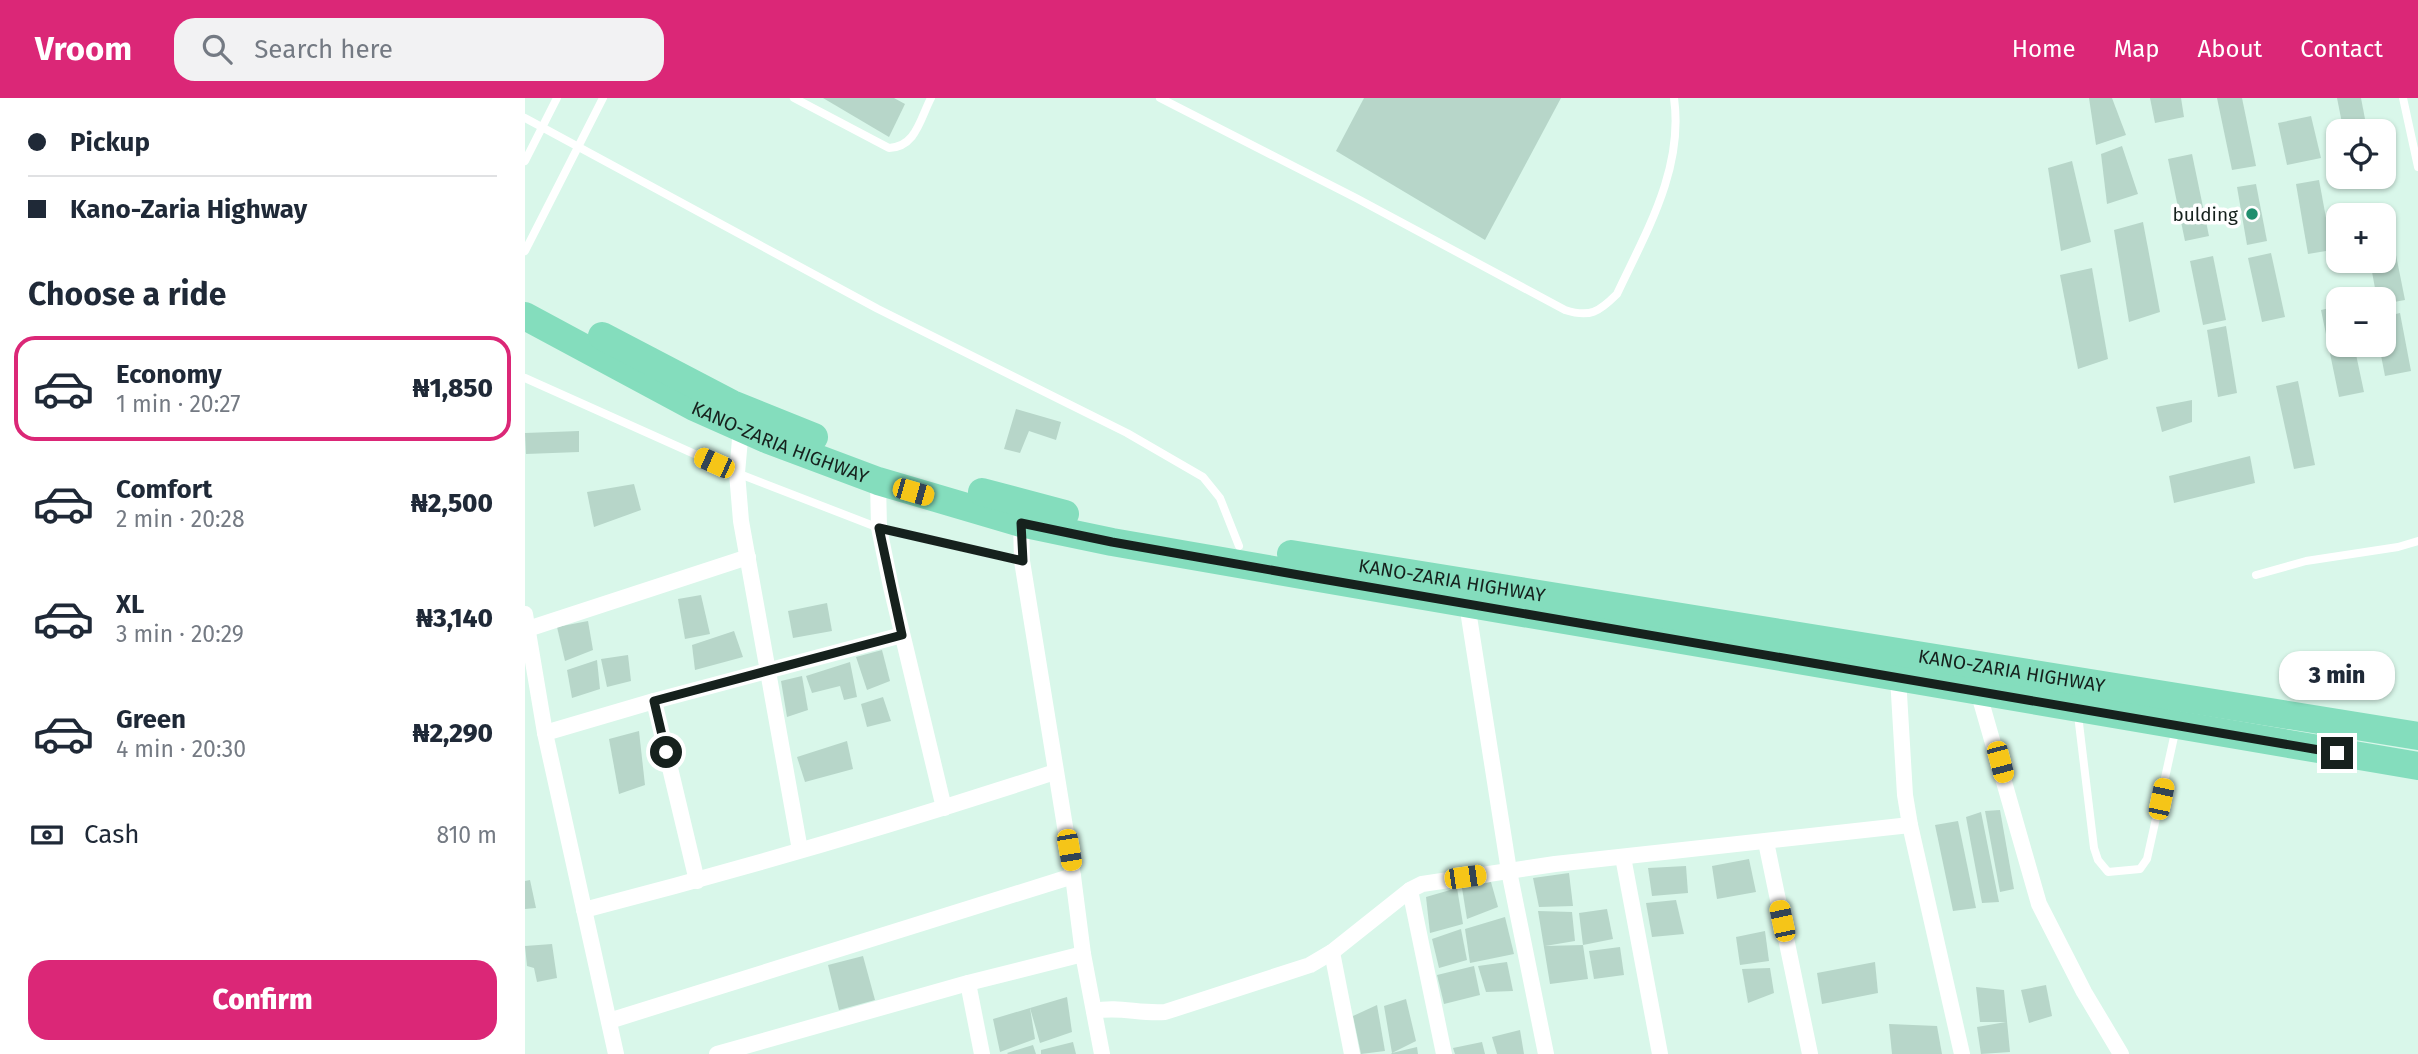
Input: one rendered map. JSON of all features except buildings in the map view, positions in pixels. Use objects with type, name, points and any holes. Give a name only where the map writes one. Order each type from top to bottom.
[{"type":"highway","name":"KANO-ZARIA HIGHWAY","points":[[525,295],[732,404],[865,457],[976,491],[1109,525],[2418,736]]},
{"type":"highway","name":"KANO-ZARIA HIGHWAY","points":[[525,316],[694,407],[741,428],[878,481],[1021,523],[1112,542],[1467,604],[2418,766]]},
{"type":"street","points":[[741,428],[737,473],[741,520],[800,850]]},
{"type":"street","points":[[878,481],[879,528],[944,808]]},
{"type":"street","points":[[1021,523],[1023,561],[1055,772],[1083,954],[1102,1054]]},
{"type":"street","points":[[616,1054],[545,733],[526,625],[748,557]]},
{"type":"street","points":[[1467,604],[1509,871],[1546,1054]]},
{"type":"street","points":[[545,733],[902,635]]},
{"type":"street","points":[[1898,677],[1905,795],[1910,825],[1962,1054]]},
{"type":"street","points":[[1979,691],[2039,904],[2090,1003],[2121,1054]]},
{"type":"street","points":[[654,701],[697,881]]},
{"type":"street","points":[[585,910],[697,881],[944,808],[1055,772]]},
{"type":"street","points":[[1094,1011],[1114,1007],[1150,1013],[1165,1012],[1310,965],[1332,952],[1410,890],[1422,884],[1509,871],[1910,825]]},
{"type":"street","points":[[1766,842],[1810,1054]]},
{"type":"street","points":[[1623,858],[1660,1054]]},
{"type":"street","points":[[609,1021],[1073,876]]},
{"type":"street","points":[[1410,890],[1444,1054]]},
{"type":"street","points":[[1332,952],[1352,1054]]},
{"type":"street","points":[[717,1054],[968,982],[1083,954]]},
{"type":"street","points":[[968,982],[982,1054]]},
{"type":"lane","points":[[525,161],[557,98]]},
{"type":"lane","points":[[525,251],[603,98]]},
{"type":"lane","points":[[794,98],[889,148],[899,148],[909,143],[931,98]]},
{"type":"lane","points":[[1160,98],[1356,198],[1565,310],[1584,315],[1607,305],[1617,294],[1665,191],[1675,150],[1674,98]]},
{"type":"lane","points":[[2403,98],[2418,167]]},
{"type":"lane","points":[[525,118],[878,309],[1128,433],[1203,477],[1220,498],[1238,546]]},
{"type":"lane","points":[[525,378],[737,473],[879,528],[1023,561]]},
{"type":"lane","points":[[2256,575],[2307,561],[2398,547],[2418,541]]},
{"type":"lane","points":[[2078,708],[2094,848],[2098,860],[2108,872],[2140,869],[2147,859],[2176,725]]},
{"type":"place","name":"bulding","points":[[2252,214]]},
{"type":"route","points":[[666,752],[654,701],[902,635],[879,528],[1023,561],[1021,523],[1316,578],[2337,753]]}]
